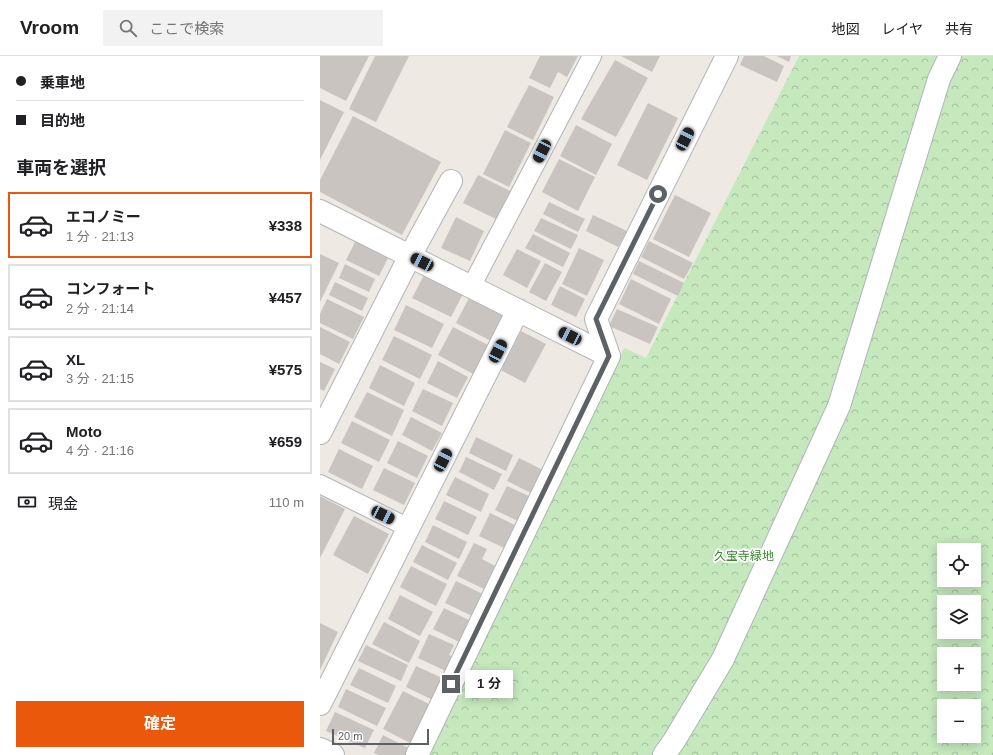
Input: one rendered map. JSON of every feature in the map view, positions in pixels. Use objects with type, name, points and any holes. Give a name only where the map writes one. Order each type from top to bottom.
[{"type":"street","points":[[416,755],[609,356],[596,319],[727,56]]},
{"type":"street","points":[[664,755],[723,659],[839,406],[939,79],[950,56]]},
{"type":"street","points":[[320,433],[410,256],[451,181]]},
{"type":"street","points":[[320,211],[609,356]]},
{"type":"street","points":[[320,704],[518,310]]},
{"type":"street","points":[[320,749],[333,755]]},
{"type":"lane","points":[[471,287],[592,56]]},
{"type":"lane","points":[[320,484],[409,528]]},
{"type":"green space","name":"久宝寺緑地","points":[[799,56],[993,56],[993,755],[429,755],[624,348],[646,358]]},
{"type":"building","points":[[320,56],[369,56],[346,101],[320,88]]},
{"type":"building","points":[[375,56],[409,56],[376,122],[349,109]]},
{"type":"building","points":[[540,56],[578,56],[567,77],[558,72],[550,88],[529,78]]},
{"type":"building","points":[[621,56],[660,56],[652,72]]},
{"type":"building","points":[[744,56],[764,56],[784,66],[777,82],[740,65]]},
{"type":"building","points":[[777,56],[791,56],[789,62]]},
{"type":"building","points":[[615,60],[648,78],[616,137],[581,119]]},
{"type":"building","points":[[529,85],[554,97],[533,140],[507,127]]},
{"type":"building","points":[[320,100],[344,112],[320,160]]},
{"type":"building","points":[[648,103],[678,118],[647,180],[617,165]]},
{"type":"building","points":[[353,116],[441,162],[402,235],[320,192],[320,180]]},
{"type":"building","points":[[576,125],[612,144],[596,175],[560,156]]},
{"type":"building","points":[[505,130],[531,143],[509,187],[483,174]]},
{"type":"building","points":[[559,159],[595,177],[578,211],[542,192]]},
{"type":"building","points":[[478,175],[510,191],[496,219],[463,203]]},
{"type":"building","points":[[675,195],[711,213],[689,257],[653,239]]},
{"type":"building","points":[[549,202],[585,219],[578,232],[543,214]]},
{"type":"building","points":[[593,215],[627,231],[618,247],[586,231]]},
{"type":"building","points":[[456,217],[484,231],[470,261],[441,248]]},
{"type":"building","points":[[541,218],[578,235],[571,249],[534,231]]},
{"type":"building","points":[[533,234],[570,253],[563,267],[525,248]]},
{"type":"building","points":[[356,240],[389,256],[379,276],[346,260]]},
{"type":"building","points":[[649,241],[693,263],[684,279],[641,257]]},
{"type":"building","points":[[579,248],[604,260],[587,296],[562,284]]},
{"type":"building","points":[[517,249],[541,261],[527,288],[503,275]]},
{"type":"building","points":[[320,254],[339,263],[320,302]]},
{"type":"building","points":[[639,261],[684,283],[678,296],[633,274]]},
{"type":"building","points":[[545,263],[562,272],[546,301],[529,292]]},
{"type":"building","points":[[345,264],[375,279],[369,292],[339,278]]},
{"type":"building","points":[[424,275],[463,294],[451,317],[412,298]]},
{"type":"building","points":[[631,279],[671,299],[659,324],[619,304]]},
{"type":"building","points":[[335,282],[368,298],[362,311],[329,295]]},
{"type":"building","points":[[560,286],[585,299],[576,317],[551,305]]},
{"type":"building","points":[[469,298],[503,316],[491,341],[456,323]]},
{"type":"building","points":[[327,299],[364,317],[353,339],[320,323],[320,314]]},
{"type":"building","points":[[406,305],[444,324],[432,348],[394,330]]},
{"type":"building","points":[[617,309],[658,327],[650,344],[609,326]]},
{"type":"building","points":[[320,327],[350,342],[339,364],[320,354]]},
{"type":"building","points":[[453,327],[490,346],[475,375],[438,355]]},
{"type":"building","points":[[521,331],[546,344],[525,383],[501,370]]},
{"type":"building","points":[[394,336],[432,355],[420,379],[382,360]]},
{"type":"building","points":[[438,361],[468,377],[457,398],[427,383]]},
{"type":"building","points":[[320,362],[335,369],[324,391],[320,389]]},
{"type":"building","points":[[380,365],[415,383],[404,406],[369,388]]},
{"type":"building","points":[[423,389],[453,403],[442,426],[412,411]]},
{"type":"building","points":[[367,392],[404,410],[392,436],[354,417]]},
{"type":"building","points":[[411,417],[442,433],[432,451],[402,435]]},
{"type":"building","points":[[352,421],[390,440],[379,462],[341,443]]},
{"type":"building","points":[[476,437],[513,455],[506,471],[469,453]]},
{"type":"building","points":[[398,441],[428,456],[417,478],[387,463]]},
{"type":"building","points":[[339,449],[373,466],[362,489],[328,472]]},
{"type":"building","points":[[466,457],[502,474],[494,490],[459,472]]},
{"type":"building","points":[[519,458],[545,471],[533,494],[507,481]]},
{"type":"building","points":[[384,468],[415,483],[404,505],[373,490]]},
{"type":"building","points":[[455,477],[489,494],[481,512],[446,495]]},
{"type":"building","points":[[507,486],[531,497],[518,521],[495,510]]},
{"type":"building","points":[[320,496],[345,509],[320,558]]},
{"type":"building","points":[[444,501],[477,517],[468,535],[435,519]]},
{"type":"building","points":[[490,513],[515,525],[504,548],[479,536]]},
{"type":"building","points":[[354,516],[389,534],[368,574],[333,555]]},
{"type":"building","points":[[433,525],[467,542],[459,559],[425,542]]},
{"type":"building","points":[[474,543],[487,549],[482,559],[497,567],[486,590],[457,576]]},
{"type":"building","points":[[422,545],[457,563],[448,580],[413,562]]},
{"type":"building","points":[[411,566],[447,584],[436,606],[400,587]]},
{"type":"building","points":[[456,581],[483,594],[472,616],[445,603]]},
{"type":"building","points":[[400,595],[433,612],[420,636],[388,619]]},
{"type":"building","points":[[444,608],[471,621],[461,643],[433,629]]},
{"type":"building","points":[[384,622],[420,641],[409,663],[372,644]]},
{"type":"building","points":[[320,623],[338,632],[320,670]]},
{"type":"building","points":[[429,634],[454,645],[449,655],[457,659],[450,673],[418,658]]},
{"type":"building","points":[[366,645],[408,665],[401,681],[358,661]]},
{"type":"building","points":[[416,666],[451,682],[441,704],[406,687]]},
{"type":"building","points":[[359,668],[396,686],[388,703],[350,685]]},
{"type":"building","points":[[346,689],[386,708],[377,726],[338,707]]},
{"type":"building","points":[[403,691],[437,708],[418,747],[383,729]]},
{"type":"building","points":[[335,712],[374,730],[365,748],[326,731]]},
{"type":"building","points":[[383,735],[416,752],[415,755],[379,755],[374,753]]},
{"type":"route","points":[[451,684],[609,356],[596,319],[658,194]]}]
